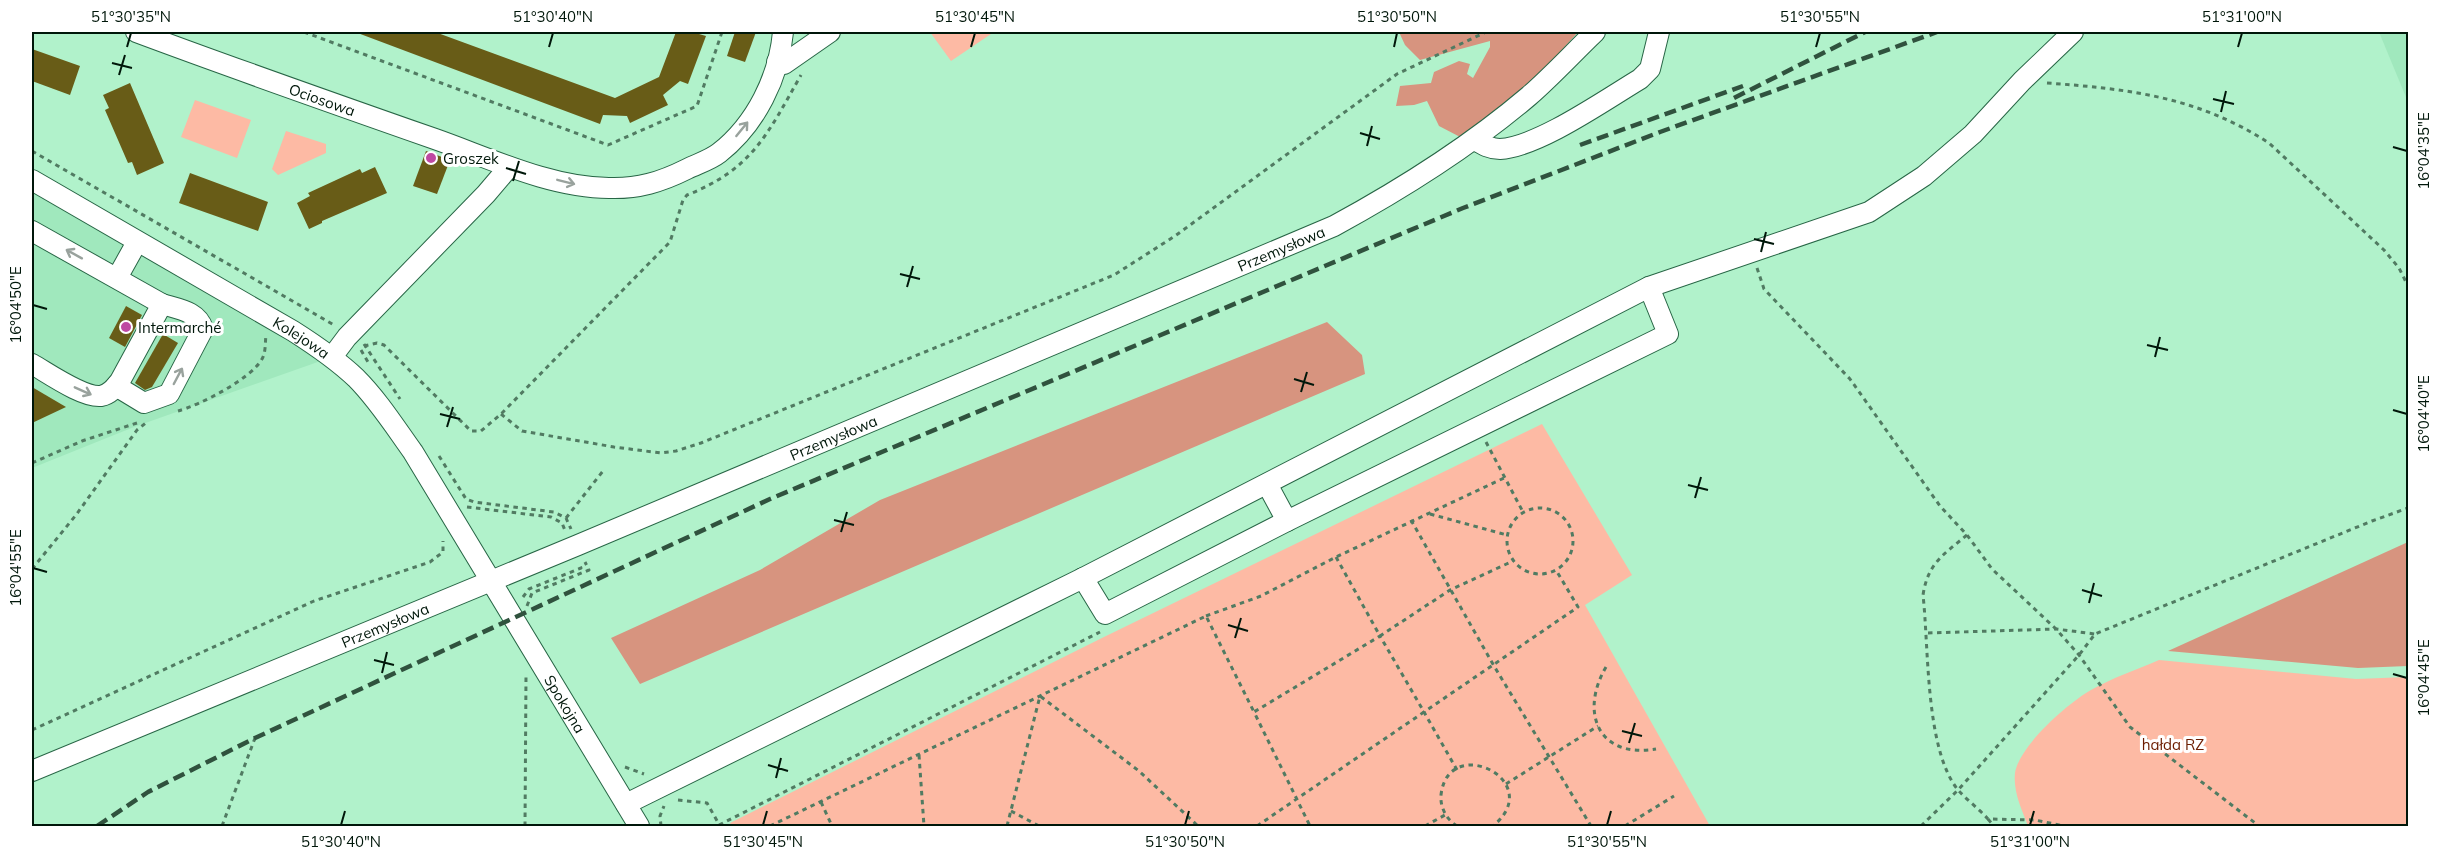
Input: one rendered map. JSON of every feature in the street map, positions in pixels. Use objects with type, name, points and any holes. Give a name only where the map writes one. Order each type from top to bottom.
[{"type":"street","name":"Ociosowa","points":[[136,32],[509,167],[586,187],[609,188],[657,183],[718,154],[743,131],[767,93],[786,33]]},
{"type":"street","points":[[777,62],[784,64],[830,32]]},
{"type":"street","name":"Przemysłowa","points":[[32,771],[572,548],[1334,226],[1398,192],[1475,140],[1531,95],[1595,32]]},
{"type":"street","points":[[1475,140],[1487,147],[1499,149],[1532,141],[1640,80],[1650,69],[1659,32]]},
{"type":"street","points":[[626,804],[1083,578],[1649,287],[1869,212],[1924,176],[1973,134],[2022,81],[2073,32]]},
{"type":"street","points":[[332,357],[348,337],[486,194],[509,167]]},
{"type":"street","name":"Kolejowa","points":[[32,180],[294,331],[332,357],[356,378],[392,422],[413,452],[491,581]]},
{"type":"street","points":[[32,231],[162,304],[194,315],[201,320],[203,329],[169,394],[144,403],[116,386]]},
{"type":"street","points":[[117,278],[137,242]]},
{"type":"street","points":[[1083,578],[1105,615],[1287,522],[1668,334],[1649,287]]},
{"type":"street","points":[[32,364],[86,393],[104,396],[116,386],[162,304]]},
{"type":"street","points":[[1267,484],[1287,522]]},
{"type":"street","name":"Spokojna","points":[[491,581],[526,643],[626,804],[647,820]]},
{"type":"path","points":[[304,32],[608,145],[697,106],[722,32]]},
{"type":"path","points":[[501,414],[522,431],[614,447],[661,453],[676,452],[701,443],[1114,275],[1175,237],[1397,74],[1486,32]]},
{"type":"path","points":[[2022,81],[2148,93],[2181,101],[2248,130],[2286,158],[2384,250],[2399,268],[2409,286]]},
{"type":"path","points":[[32,151],[336,327],[361,349],[377,343],[384,345],[471,431],[481,431],[501,414],[670,242],[683,200],[693,192]]},
{"type":"path","points":[[1752,252],[1764,289],[1850,379],[1940,507],[1967,535],[1992,568],[2056,629],[2079,655],[2130,727],[2259,826]]},
{"type":"path","points":[[173,412],[193,407],[253,372],[265,354],[266,332]]},
{"type":"path","points":[[32,463],[82,441],[153,417],[137,430],[76,515],[32,569]]},
{"type":"path","points":[[1479,427],[1523,512]]},
{"type":"path","points":[[566,518],[603,471]]},
{"type":"path","points":[[770,826],[1206,616],[1261,596],[1411,520],[1504,478]]},
{"type":"path","points":[[470,516],[465,506],[551,518],[562,524],[581,568],[529,589],[522,600]]},
{"type":"path","points":[[1535,507],[1549,508],[1561,514],[1570,524],[1574,537],[1572,550],[1566,562],[1556,570],[1545,574],[1533,574],[1522,569],[1513,561],[1508,549],[1507,535],[1516,518],[1523,512],[1535,507]]},
{"type":"path","points":[[1928,633],[2056,629],[2095,634],[2409,508]]},
{"type":"path","points":[[1428,514],[1507,535]]},
{"type":"path","points":[[1411,520],[1494,666],[1591,826]]},
{"type":"path","points":[[1967,535],[1935,562],[1926,579],[1923,595],[1928,633],[1930,680],[1938,744],[1948,773],[1958,789],[1994,826]]},
{"type":"path","points":[[32,730],[304,605],[430,562],[441,556]]},
{"type":"path","points":[[1336,557],[1457,770]]},
{"type":"path","points":[[1254,712],[1380,636],[1450,590],[1513,561]]},
{"type":"path","points":[[1257,826],[1578,607],[1556,570]]},
{"type":"path","points":[[678,800],[707,803],[719,826],[1100,633],[1105,615]]},
{"type":"path","points":[[1206,616],[1310,826]]},
{"type":"path","points":[[1921,826],[1958,789],[2079,655],[2095,634]]},
{"type":"path","points":[[525,826],[526,643]]},
{"type":"path","points":[[1606,668],[1593,696],[1593,711],[1598,726],[1609,741],[1622,749],[1639,752],[1656,749]]},
{"type":"path","points":[[1007,826],[1040,696]]},
{"type":"path","points":[[1040,696],[1139,771],[1198,826]]},
{"type":"path","points":[[1506,784],[1598,726]]},
{"type":"path","points":[[222,826],[255,738]]},
{"type":"path","points":[[919,755],[924,826]]},
{"type":"path","points":[[1457,826],[1445,815],[1442,805],[1444,785],[1457,770],[1467,765],[1479,765],[1490,768],[1499,775],[1506,784],[1509,796],[1507,809],[1501,820],[1493,826]]},
{"type":"path","points":[[619,769],[626,774]]},
{"type":"path","points":[[647,820],[658,806],[649,792]]},
{"type":"path","points":[[1625,826],[1674,796]]},
{"type":"path","points":[[820,802],[832,826]]},
{"type":"path","points":[[1011,812],[1038,826]]},
{"type":"path","points":[[1425,826],[1445,815]]},
{"type":"path","points":[[1989,819],[2035,820],[2064,826]]},
{"type":"shaded area","points":[[1399,32],[1578,32],[1543,71],[1464,139],[1439,126],[1427,101],[1414,105],[1396,106],[1400,86],[1431,83],[1434,72],[1459,61],[1470,64],[1467,74],[1473,78],[1490,47],[1490,41],[1420,60],[1405,45]]},
{"type":"shaded area","points":[[2379,32],[2408,32],[2408,102]]},
{"type":"shaded area","points":[[32,180],[332,357],[134,427],[32,468]]},
{"type":"shaded area","points":[[1327,322],[1362,355],[1365,374],[640,684],[611,638],[760,570],[880,500]]},
{"type":"shaded area","points":[[2408,542],[2408,666],[2358,668],[2168,651]]},
{"type":"green space","points":[[930,32],[994,32],[951,61]]},
{"type":"green space","points":[[195,100],[251,120],[237,158],[181,137]]},
{"type":"green space","points":[[286,131],[326,144],[326,153],[278,175],[272,169]]},
{"type":"green space","points":[[1542,424],[1632,575],[1585,605],[1710,826],[732,826],[730,823],[1106,636]]},
{"type":"green space","name":"hałda RZ","points":[[2159,660],[2356,679],[2408,677],[2408,826],[2028,826],[2017,794],[2015,780],[2018,762],[2025,750],[2046,726],[2081,696]]},
{"type":"building","points":[[355,32],[435,32],[615,98],[659,77],[676,32],[692,32],[706,36],[688,84],[680,81],[663,95],[668,105],[630,123],[627,116],[603,115],[600,124]]},
{"type":"building","points":[[735,32],[756,32],[745,62],[727,56]]},
{"type":"building","points":[[32,49],[80,66],[70,95],[32,81]]},
{"type":"building","points":[[130,83],[164,163],[137,175],[132,162],[128,163],[105,110],[109,108],[103,95]]},
{"type":"building","points":[[426,151],[450,160],[437,194],[413,186]]},
{"type":"building","points":[[375,167],[387,193],[322,221],[309,229],[297,203],[310,196],[308,193],[360,169],[362,173]]},
{"type":"building","points":[[190,173],[268,202],[258,231],[179,203]]},
{"type":"building","name":"Intermarché","points":[[126,306],[142,315],[125,347],[109,338]]},
{"type":"building","points":[[163,334],[178,343],[152,387],[145,390],[135,383]]},
{"type":"building","points":[[32,387],[66,407],[32,423]]},
{"type":"railway","points":[[1734,98],[1865,32]]},
{"type":"railway","points":[[97,826],[148,792],[255,738],[770,499],[1463,208],[1660,132],[1937,32]]},
{"type":"railway","points":[[1580,145],[1743,86]]},
{"type":"place","name":"Groszek","points":[[431,158]]},
{"type":"place","name":"Intermarché","points":[[126,327]]}]
